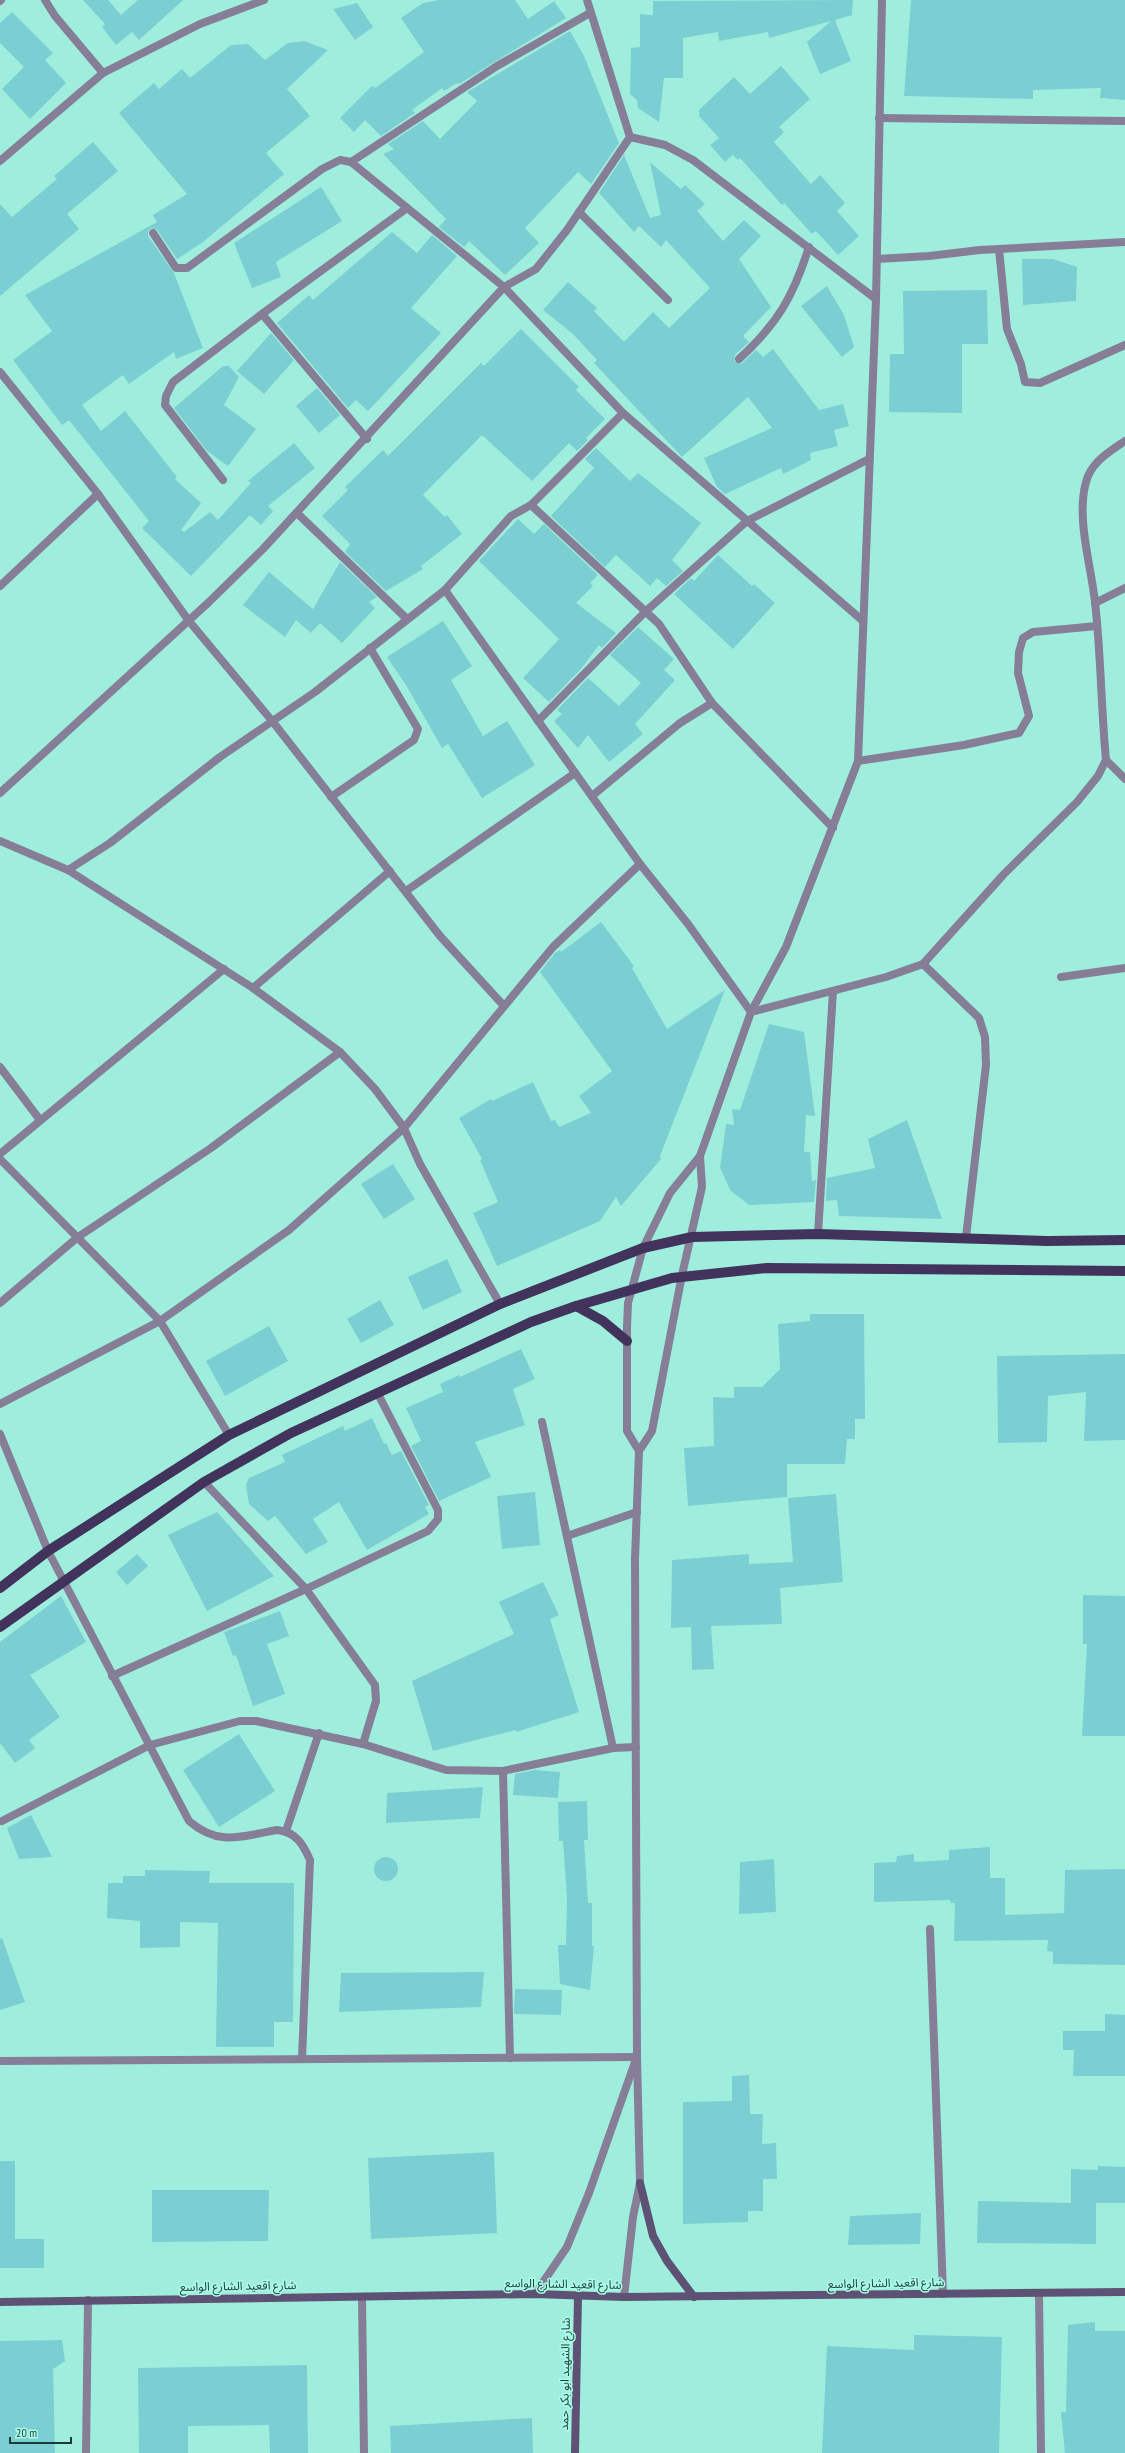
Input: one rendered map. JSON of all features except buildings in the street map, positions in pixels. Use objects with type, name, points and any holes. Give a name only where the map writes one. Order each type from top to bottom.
[{"type":"main road","points":[[0,1588],[48,1551],[229,1435],[500,1304],[643,1248],[692,1237],[818,1234],[909,1238],[966,1237],[1047,1241],[1125,1240]]},
{"type":"main road","points":[[0,1627],[204,1482],[291,1432],[378,1394],[531,1322],[576,1306],[682,1275],[767,1268],[1125,1270]]},
{"type":"main road","points":[[576,1306],[603,1321],[627,1341]]},
{"type":"street","points":[[45,0],[55,16],[103,73]]},
{"type":"street","points":[[0,161],[103,73],[200,24],[264,0]]},
{"type":"street","points":[[587,0],[630,137]]},
{"type":"street","points":[[639,1451],[627,1431],[627,1341],[628,1303],[643,1248],[670,1193],[700,1156],[751,1012],[786,947],[858,761],[876,299],[882,0]]},
{"type":"street","points":[[351,162],[498,66],[590,13]]},
{"type":"street","points":[[879,118],[1125,121]]},
{"type":"street","points":[[0,793],[189,621],[263,549],[367,439],[504,287],[536,269],[579,212],[630,137]]},
{"type":"street","points":[[630,137],[665,144],[694,160],[876,299]]},
{"type":"street","points":[[153,233],[176,268],[187,268],[322,170],[340,160],[351,162],[504,287],[623,413],[863,621]]},
{"type":"street","points":[[223,480],[165,405],[166,396],[173,382],[262,314],[407,208]]},
{"type":"street","points":[[579,212],[668,300]]},
{"type":"street","points":[[877,260],[999,249],[1125,242]]},
{"type":"street","points":[[739,359],[763,337],[784,308],[797,283],[809,247]]},
{"type":"street","points":[[999,249],[1007,329],[1021,364],[1025,382],[1040,383],[1125,345]]},
{"type":"street","points":[[262,314],[367,439]]},
{"type":"street","points":[[0,372],[98,494],[189,621],[273,722],[440,936],[504,1006]]},
{"type":"street","points":[[68,870],[110,843],[220,757],[273,722],[446,590],[511,516],[531,505],[623,413]]},
{"type":"street","points":[[751,1012],[886,977],[923,964],[1004,874],[1077,802],[1098,776],[1106,760],[1095,604],[1082,513],[1083,497],[1086,481],[1094,464],[1125,442]]},
{"type":"street","points":[[538,721],[645,612],[747,521],[869,459]]},
{"type":"street","points":[[0,586],[98,494]]},
{"type":"street","points":[[531,505],[659,624],[712,702],[833,828]]},
{"type":"street","points":[[297,513],[407,619]]},
{"type":"street","points":[[1095,604],[1125,588]]},
{"type":"street","points":[[446,590],[640,864],[688,924],[751,1012]]},
{"type":"street","points":[[858,761],[971,744],[1019,733],[1029,716],[1018,673],[1019,652],[1023,638],[1033,632],[1096,626]]},
{"type":"street","points":[[332,797],[414,740],[418,729],[370,648]]},
{"type":"street","points":[[592,796],[680,723],[712,702]]},
{"type":"street","points":[[1106,760],[1125,780]]},
{"type":"street","points":[[406,891],[575,773]]},
{"type":"street","points":[[0,841],[68,870],[253,988],[340,1052],[375,1089],[404,1128],[420,1164],[500,1304]]},
{"type":"street","points":[[0,1404],[160,1321],[288,1230],[404,1128],[553,948],[640,864]]},
{"type":"street","points":[[253,988],[390,872]]},
{"type":"street","points":[[923,964],[979,1018],[985,1037],[986,1066],[966,1237]]},
{"type":"street","points":[[1061,977],[1125,968]]},
{"type":"street","points":[[0,1154],[224,969]]},
{"type":"street","points":[[818,1234],[833,991]]},
{"type":"street","points":[[0,1303],[78,1236],[211,1148],[340,1052]]},
{"type":"street","points":[[0,1067],[40,1120]]},
{"type":"street","points":[[694,2297],[667,2261],[653,2236],[640,2183],[637,2057],[635,1559],[639,1451],[652,1431],[682,1275],[692,1237],[702,1188],[700,1156]]},
{"type":"street","points":[[0,1159],[78,1236],[160,1321],[229,1435]]},
{"type":"street","points":[[112,1676],[306,1589],[428,1531],[438,1519],[438,1510],[378,1394]]},
{"type":"street","points":[[542,1422],[614,1748]]},
{"type":"street","points":[[0,1434],[48,1551],[112,1676],[150,1745],[188,1821],[202,1833],[222,1839],[277,1830],[286,1831],[295,1836],[305,1848],[310,1860],[302,2059]]},
{"type":"street","points":[[204,1482],[306,1589],[375,1685],[376,1701],[362,1744]]},
{"type":"street","points":[[567,1536],[637,1512]]},
{"type":"street","points":[[2,1821],[150,1745],[240,1721],[256,1721],[319,1733],[362,1744],[446,1770],[503,1771],[614,1748],[636,1747]]},
{"type":"street","points":[[286,1831],[319,1733]]},
{"type":"street","points":[[503,1771],[510,2058]]},
{"type":"street","points":[[930,1930],[943,2294]]},
{"type":"street","points":[[0,2061],[637,2057]]},
{"type":"street","points":[[535,2294],[567,2247],[589,2193],[637,2057]]},
{"type":"street","points":[[624,2297],[633,2217],[640,2183]]},
{"type":"street","name":"شارع اقعيد الشارع الواسع","points":[[0,2302],[535,2294],[624,2297],[694,2297],[1125,2292]]},
{"type":"street","points":[[1039,2293],[1041,2453]]},
{"type":"street","name":"شارع الشهيد ابو بكر حمد","points":[[575,2453],[578,2296]]},
{"type":"street","points":[[362,2297],[364,2453]]},
{"type":"street","points":[[86,2453],[88,2300]]}]
